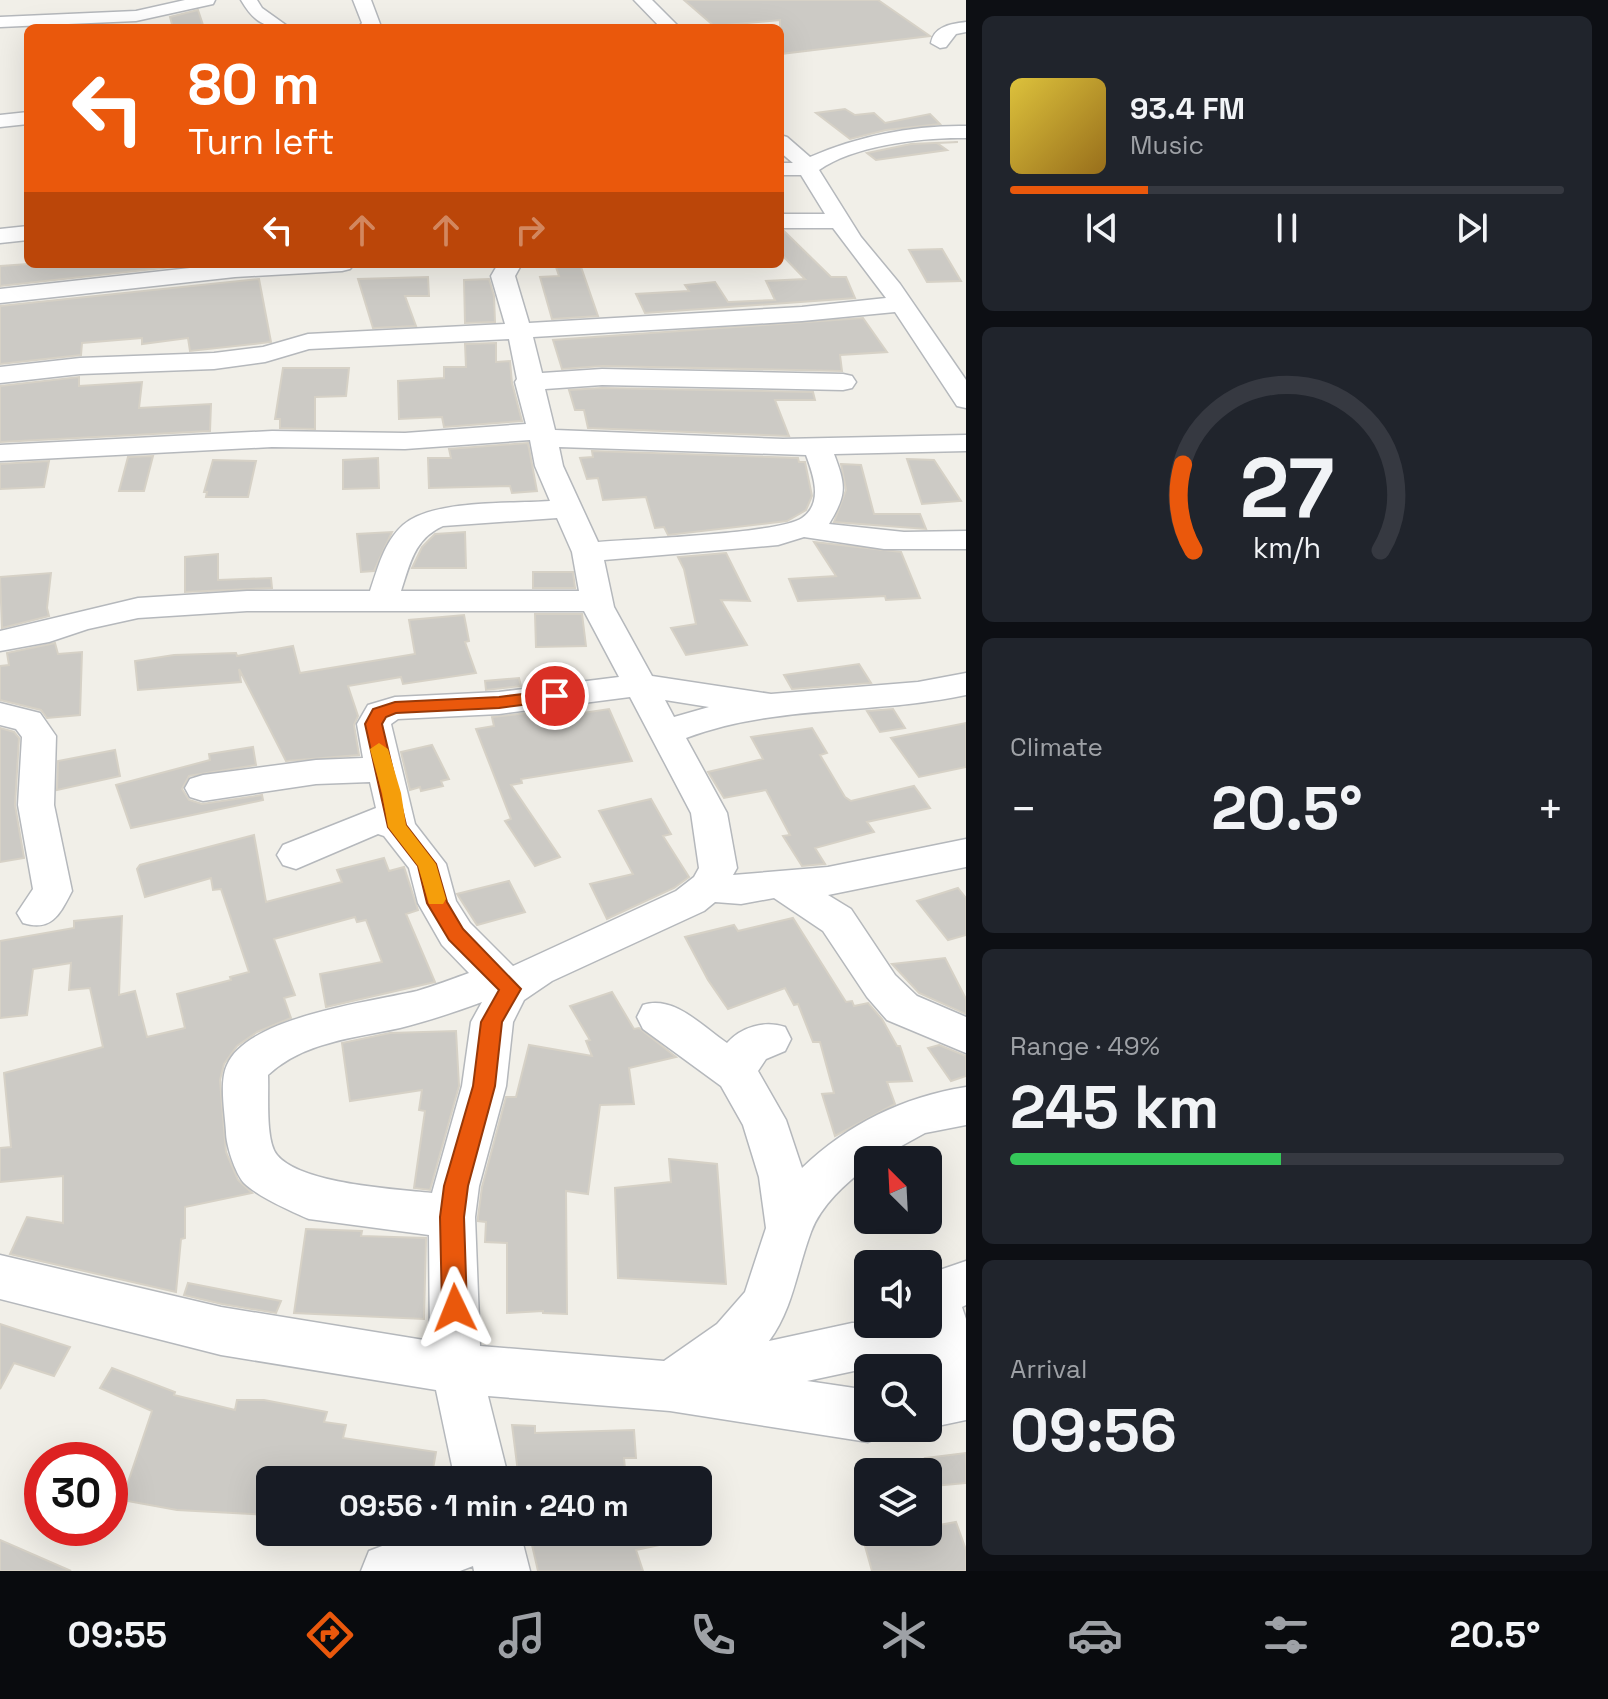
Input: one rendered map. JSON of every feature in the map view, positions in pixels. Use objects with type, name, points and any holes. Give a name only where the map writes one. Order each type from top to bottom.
[{"type":"street","points":[[0,22],[136,16],[207,0]]},
{"type":"street","points":[[249,0],[256,11],[275,24]]},
{"type":"street","points":[[361,0],[365,3],[371,24]]},
{"type":"street","points":[[642,0],[667,24]]},
{"type":"street","points":[[940,43],[940,38],[951,29],[966,27]]},
{"type":"street","points":[[0,121],[24,118]]},
{"type":"street","points":[[784,169],[807,169],[815,160],[837,153],[923,133],[966,132]]},
{"type":"street","points":[[784,144],[802,160],[839,221],[901,304],[966,400]]},
{"type":"street","points":[[784,221],[839,221]]},
{"type":"street","points":[[0,236],[24,233]]},
{"type":"street","points":[[0,296],[258,268]]},
{"type":"street","points":[[452,1217],[309,1198],[260,1169],[248,1139],[246,1069],[259,1054],[286,1040],[439,1000],[500,996],[538,970],[690,901],[708,887],[718,868],[709,813],[664,733],[597,601],[587,552],[549,466],[528,382],[519,329],[503,276],[505,268]]},
{"type":"street","points":[[0,375],[80,366],[214,361],[334,339],[399,338],[802,314],[901,304]]},
{"type":"street","points":[[936,359],[966,354]]},
{"type":"street","points":[[528,382],[602,377],[843,382]]},
{"type":"street","points":[[0,453],[272,439],[405,441],[541,434],[817,447],[966,443]]},
{"type":"street","points":[[587,552],[778,536],[814,524],[826,505],[831,483],[817,447]]},
{"type":"street","points":[[383,599],[402,544],[416,525],[437,518],[568,509]]},
{"type":"street","points":[[802,528],[923,544],[966,540]]},
{"type":"street","points":[[0,641],[49,632],[79,621],[138,608],[247,601],[597,601]]},
{"type":"street","points":[[664,733],[691,722],[771,705],[855,699],[966,684]]},
{"type":"street","points":[[397,827],[392,793],[383,769],[374,724],[380,713],[395,708],[499,703],[640,685],[771,705]]},
{"type":"street","points":[[0,714],[28,721],[39,736],[36,805],[53,891],[37,913]]},
{"type":"street","points":[[203,788],[263,782],[316,772],[383,769]]},
{"type":"street","points":[[296,855],[371,822],[382,820],[397,827],[427,864],[437,903],[500,996],[484,1086],[456,1186],[452,1217],[456,1369],[479,1466]]},
{"type":"street","points":[[708,887],[741,890],[780,883],[828,881],[966,853]]},
{"type":"street","points":[[780,883],[837,920],[881,986],[902,1008],[966,1036]]},
{"type":"street","points":[[658,1017],[736,1073],[764,1120],[782,1177],[789,1228]]},
{"type":"street","points":[[736,1073],[738,1060],[750,1045],[770,1039]]},
{"type":"street","points":[[670,1386],[717,1354],[754,1322],[777,1270],[789,1228],[810,1193],[834,1168],[879,1132],[949,1107],[966,1106]]},
{"type":"street","points":[[0,1277],[221,1331],[456,1369],[670,1386],[854,1414]]},
{"type":"street","points":[[952,1398],[946,1330],[934,1300],[935,1294],[966,1283]]},
{"type":"street","points":[[717,1354],[730,1364],[750,1370],[852,1347],[922,1341],[946,1330]]},
{"type":"street","points":[[389,1571],[455,1546]]},
{"type":"street","points":[[496,1546],[502,1571]]},
{"type":"building","points":[[684,0],[878,0],[930,36],[784,54],[784,24],[780,24],[780,20],[712,24]]},
{"type":"building","points":[[198,10],[203,24],[172,24],[170,17]]},
{"type":"building","points":[[845,109],[855,115],[874,113],[885,123],[930,114],[940,124],[886,130],[850,139],[816,113]]},
{"type":"building","points":[[958,142],[937,143],[947,150],[876,160],[867,153],[911,144]]},
{"type":"building","points":[[784,231],[831,277],[846,277],[855,298],[645,313],[636,294],[689,291],[685,285],[715,282],[728,302],[775,300],[766,281],[805,279],[784,257]]},
{"type":"building","points":[[942,249],[961,281],[927,282],[909,250]]},
{"type":"building","points":[[24,264],[24,268],[163,268],[0,286],[0,266]]},
{"type":"building","points":[[556,268],[581,268],[598,316],[552,319],[540,277],[559,276]]},
{"type":"building","points":[[428,277],[429,296],[405,296],[416,326],[373,328],[358,279]]},
{"type":"building","points":[[259,279],[271,342],[190,351],[188,338],[142,344],[142,338],[82,343],[81,355],[0,364],[0,306]]},
{"type":"building","points":[[489,279],[494,296],[495,322],[465,323],[464,280]]},
{"type":"building","points":[[863,318],[887,352],[840,355],[842,371],[602,366],[562,369],[553,340]]},
{"type":"building","points":[[496,343],[496,362],[510,361],[522,421],[444,427],[442,417],[399,419],[398,381],[444,378],[444,367],[466,367],[465,344]]},
{"type":"building","points":[[283,368],[349,368],[346,396],[315,397],[315,429],[280,428],[280,419],[275,419]]},
{"type":"building","points":[[79,377],[79,386],[142,382],[139,408],[211,404],[210,431],[0,442],[0,386]]},
{"type":"building","points":[[569,390],[813,392],[815,400],[775,400],[789,436],[588,428],[584,410],[575,410]]},
{"type":"building","points":[[528,443],[537,491],[512,493],[510,486],[429,488],[428,458],[451,458],[449,449]]},
{"type":"building","points":[[592,451],[798,458],[799,462],[805,462],[812,496],[806,510],[787,521],[668,535],[664,527],[655,528],[646,497],[603,500],[598,478],[587,479],[580,458],[593,457]]},
{"type":"building","points":[[153,456],[144,491],[119,491],[128,457]]},
{"type":"building","points":[[378,458],[379,488],[343,489],[343,460]]},
{"type":"building","points":[[907,459],[934,460],[961,501],[922,504]]},
{"type":"building","points":[[213,460],[256,461],[248,497],[206,497],[207,492],[204,492]]},
{"type":"building","points":[[49,461],[44,487],[0,489],[0,464]]},
{"type":"building","points":[[841,464],[861,465],[874,514],[920,514],[926,529],[834,522],[846,490]]},
{"type":"building","points":[[392,532],[374,571],[361,572],[357,534]]},
{"type":"building","points":[[465,532],[466,568],[412,568],[422,547],[435,534]]},
{"type":"building","points":[[814,542],[901,552],[920,598],[886,600],[885,596],[798,601],[789,579],[836,576]]},
{"type":"building","points":[[726,553],[750,601],[721,600],[747,645],[686,655],[671,628],[696,624],[684,569],[678,557]]},
{"type":"building","points":[[218,554],[218,580],[271,578],[272,588],[185,592],[185,557]]},
{"type":"building","points":[[533,572],[573,572],[575,588],[533,588]]},
{"type":"building","points":[[51,573],[49,616],[2,628],[0,577]]},
{"type":"building","points":[[535,614],[582,614],[586,646],[536,647]]},
{"type":"building","points":[[464,615],[469,641],[465,642],[476,673],[403,684],[401,677],[348,686],[358,716],[354,725],[359,755],[286,761],[239,669],[241,682],[138,690],[135,661],[174,655],[236,653],[237,656],[293,646],[300,673],[415,654],[409,620]]},
{"type":"building","points":[[55,643],[58,654],[82,652],[80,715],[47,718],[41,710],[0,700],[0,666],[9,665],[7,653]]},
{"type":"building","points":[[859,664],[871,683],[792,689],[784,675]]},
{"type":"building","points":[[519,678],[521,686],[486,690],[485,681]]},
{"type":"building","points":[[609,709],[632,761],[521,779],[522,783],[511,785],[560,857],[535,866],[505,821],[511,819],[476,729],[494,726],[492,717],[553,710],[556,717]]},
{"type":"building","points":[[893,709],[905,728],[880,732],[867,711]]},
{"type":"building","points":[[966,723],[966,767],[919,777],[891,738]]},
{"type":"building","points":[[0,728],[14,732],[19,738],[15,805],[24,858],[0,862]]},
{"type":"building","points":[[812,728],[827,753],[820,755],[845,797],[851,801],[914,786],[930,808],[867,822],[874,832],[815,848],[825,864],[802,866],[783,836],[790,835],[766,790],[724,798],[708,772],[763,759],[751,737]]},
{"type":"building","points":[[432,745],[449,779],[441,781],[443,786],[410,790],[401,752]]},
{"type":"building","points":[[253,747],[256,765],[189,776],[182,789],[189,800],[202,804],[262,795],[263,800],[131,828],[116,785],[210,760],[209,754]]},
{"type":"building","points":[[115,750],[120,776],[57,790],[58,761]]},
{"type":"building","points":[[651,799],[671,834],[663,836],[689,877],[674,888],[607,919],[590,884],[633,874],[599,811]]},
{"type":"building","points":[[254,835],[266,902],[342,882],[337,870],[384,858],[389,871],[404,867],[418,910],[406,914],[435,982],[326,1007],[320,974],[382,962],[366,920],[357,922],[355,917],[274,939],[295,995],[284,998],[291,1018],[257,1032],[237,1046],[224,1064],[220,1080],[226,1152],[238,1180],[252,1193],[185,1207],[185,1238],[181,1239],[176,1292],[10,1254],[27,1217],[63,1223],[63,1176],[0,1182],[0,1148],[11,1147],[4,1073],[103,1047],[90,988],[69,990],[71,963],[33,969],[27,1015],[0,1018],[0,941],[74,928],[74,921],[122,916],[119,995],[135,991],[147,1037],[185,1028],[177,994],[249,972],[221,889],[213,890],[211,878],[145,897],[137,869],[140,865]]},
{"type":"building","points":[[509,881],[525,912],[477,925],[457,894]]},
{"type":"building","points":[[958,888],[966,898],[966,935],[948,940],[917,901]]},
{"type":"building","points":[[793,918],[846,1002],[852,1001],[854,1006],[868,1003],[882,1019],[897,1046],[900,1046],[912,1081],[887,1082],[895,1104],[835,1136],[822,1094],[834,1093],[820,1042],[813,1042],[798,1004],[794,1005],[785,988],[728,1009],[685,937],[734,925],[738,931]]},
{"type":"building","points":[[945,958],[966,999],[966,1014],[919,993],[892,964]]},
{"type":"building","points":[[612,992],[634,1029],[639,1028],[676,1057],[629,1068],[634,1104],[600,1105],[588,1194],[566,1191],[567,1314],[543,1311],[507,1313],[507,1243],[485,1242],[486,1222],[478,1221],[482,1187],[506,1097],[516,1097],[529,1045],[592,1056],[586,1041],[590,1040],[570,1006]]},
{"type":"building","points":[[456,1031],[459,1086],[430,1190],[414,1188],[425,1111],[419,1110],[422,1090],[350,1101],[342,1043],[390,1033]]},
{"type":"building","points":[[939,1045],[966,1056],[966,1076],[951,1081],[928,1048]]},
{"type":"building","points":[[669,1159],[717,1164],[726,1284],[618,1278],[615,1188],[671,1182]]},
{"type":"building","points":[[306,1229],[362,1231],[361,1236],[426,1238],[424,1319],[294,1313]]},
{"type":"building","points":[[188,1283],[281,1301],[276,1313],[222,1304],[184,1295]]},
{"type":"building","points":[[0,1324],[70,1347],[54,1376],[14,1363],[0,1389]]},
{"type":"building","points":[[112,1368],[175,1392],[174,1395],[235,1410],[237,1400],[264,1400],[327,1412],[324,1422],[346,1425],[343,1438],[436,1452],[434,1466],[256,1466],[256,1514],[177,1510],[128,1501],[128,1482],[152,1411],[100,1388]]},
{"type":"building","points":[[512,1425],[535,1426],[535,1433],[634,1430],[636,1458],[624,1458],[625,1466],[517,1466]]},
{"type":"building","points":[[966,1453],[966,1483],[942,1485],[942,1458],[925,1458]]},
{"type":"building","points":[[956,1522],[966,1550],[966,1571],[872,1571],[865,1546],[942,1546],[942,1524]]},
{"type":"building","points":[[0,1540],[71,1571],[0,1571]]},
{"type":"building","points":[[532,1546],[655,1546],[636,1550],[643,1571],[538,1571]]},
{"type":"slow traffic","points":[[379,749],[392,793],[397,827],[427,864],[436,899]]},
{"type":"route","points":[[455,1308],[452,1217],[456,1186],[484,1086],[492,1022],[510,989],[456,934],[437,903],[427,864],[397,827],[392,793],[383,769],[374,724],[380,713],[395,708],[499,703],[555,696]]}]
